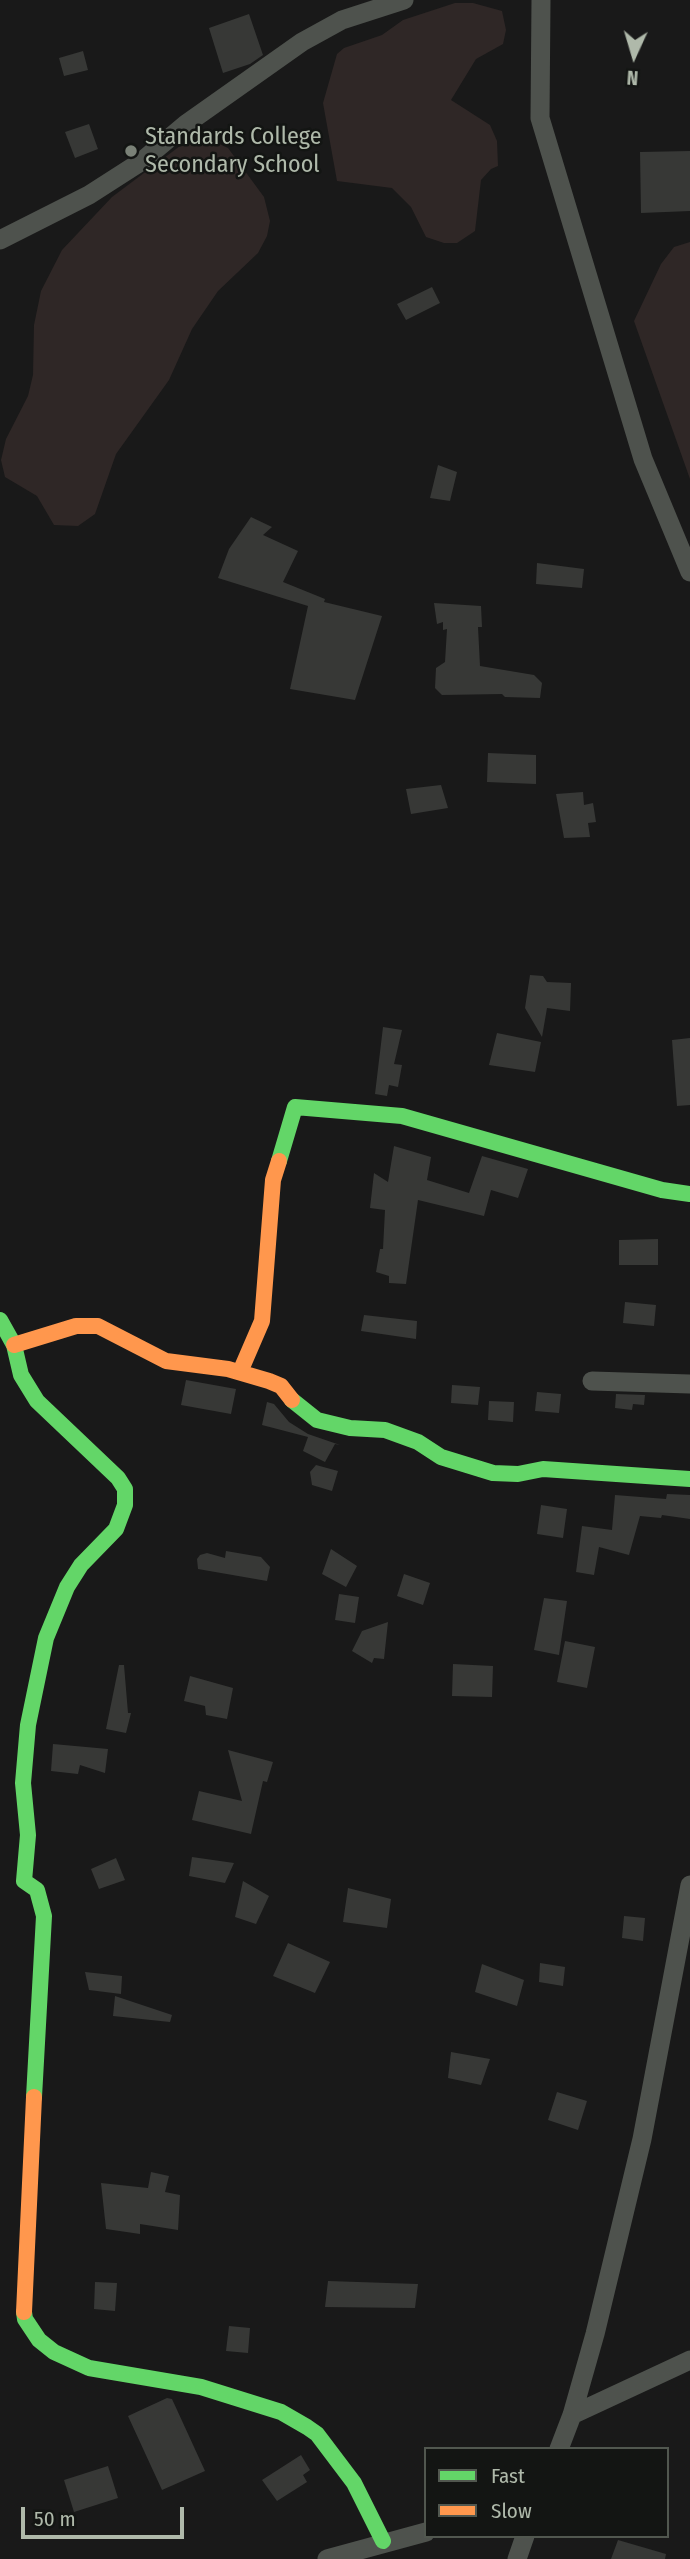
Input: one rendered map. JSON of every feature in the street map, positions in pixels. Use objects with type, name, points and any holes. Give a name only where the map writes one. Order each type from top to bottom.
[{"type":"street","points":[[0,240],[89,195],[132,168],[186,124],[302,42],[342,20],[404,0]]},
{"type":"street","points":[[541,0],[540,118],[643,459],[690,572]]},
{"type":"street","points":[[240,1372],[261,1321],[273,1180],[295,1107],[402,1116],[662,1190],[690,1194]]},
{"type":"street","points":[[0,1320],[15,1345],[21,1375],[37,1401],[118,1478],[125,1489],[125,1504],[116,1529],[89,1556],[67,1587],[46,1638],[27,1726],[23,1783],[27,1835],[24,1881],[37,1890],[44,1916],[23,2301],[25,2319],[39,2340],[54,2352],[89,2368],[213,2390],[281,2413],[307,2427],[317,2434],[354,2483],[383,2541]]},
{"type":"street","points":[[15,1345],[76,1326],[98,1326],[166,1361],[240,1372],[281,1386],[299,1408],[317,1420],[350,1428],[385,1430],[418,1442],[441,1457],[493,1473],[518,1474],[543,1469],[690,1479]]},
{"type":"street","points":[[592,1381],[690,1384]]},
{"type":"street","points":[[560,2447],[572,2415],[642,2138],[690,1885]]},
{"type":"street","points":[[572,2415],[690,2360]]},
{"type":"street","points":[[327,2559],[383,2541],[424,2532]]},
{"type":"street","points":[[517,2559],[524,2538]]},
{"type":"shaded area","points":[[455,3],[473,3],[502,11],[506,30],[503,44],[476,59],[451,100],[490,125],[497,141],[498,166],[491,169],[481,180],[475,231],[457,243],[444,243],[426,237],[411,207],[392,188],[337,181],[323,103],[337,54],[344,48],[382,35],[403,20]]},
{"type":"shaded area","points":[[209,139],[228,148],[264,197],[270,221],[267,236],[258,253],[218,291],[192,329],[169,380],[116,454],[95,514],[78,526],[54,525],[37,496],[5,477],[1,460],[6,439],[28,396],[33,375],[34,325],[41,291],[62,250],[112,197],[188,140]]},
{"type":"shaded area","points":[[690,242],[690,479],[634,321],[661,264],[674,247]]},
{"type":"building","points":[[249,14],[263,55],[250,64],[223,73],[209,28]]},
{"type":"building","points":[[83,51],[88,70],[64,76],[59,58]]},
{"type":"building","points":[[89,124],[98,149],[75,158],[65,132]]},
{"type":"building","points":[[690,151],[690,211],[641,213],[640,152]]},
{"type":"building","points":[[432,287],[440,303],[406,320],[397,304]]},
{"type":"building","points":[[438,465],[457,472],[450,501],[430,498]]},
{"type":"building","points":[[251,517],[272,527],[263,535],[298,551],[283,582],[325,599],[324,602],[382,616],[355,700],[290,689],[308,606],[218,578],[229,549]]},
{"type":"building","points":[[537,563],[584,569],[582,588],[536,584]]},
{"type":"building","points":[[434,603],[481,606],[482,627],[478,627],[480,666],[534,675],[542,683],[540,698],[505,697],[502,694],[442,695],[435,688],[436,668],[445,662],[447,629],[443,630],[443,622],[437,624]]},
{"type":"building","points":[[488,753],[536,755],[536,784],[487,782]]},
{"type":"building","points":[[441,785],[448,808],[411,814],[406,789]]},
{"type":"building","points":[[583,792],[584,805],[593,803],[596,822],[588,823],[590,837],[564,838],[556,794]]},
{"type":"building","points":[[530,975],[543,976],[547,982],[571,983],[570,1011],[547,1008],[542,1037],[525,1008]]},
{"type":"building","points":[[383,1027],[402,1030],[394,1064],[402,1065],[398,1087],[389,1085],[387,1096],[375,1094]]},
{"type":"building","points":[[497,1033],[541,1042],[535,1072],[489,1065]]},
{"type":"building","points":[[690,1038],[690,1105],[677,1106],[672,1040]]},
{"type":"building","points":[[394,1146],[431,1157],[427,1180],[469,1193],[482,1156],[528,1169],[518,1198],[491,1190],[484,1216],[418,1200],[406,1284],[389,1283],[389,1276],[376,1272],[380,1249],[383,1249],[385,1210],[370,1208],[374,1173],[388,1182]]},
{"type":"building","points":[[658,1239],[658,1265],[619,1265],[619,1240]]},
{"type":"building","points":[[625,1302],[656,1305],[654,1326],[623,1323]]},
{"type":"building","points":[[364,1315],[417,1321],[416,1339],[361,1331]]},
{"type":"building","points":[[186,1380],[236,1389],[231,1414],[181,1405]]},
{"type":"building","points":[[452,1385],[480,1387],[478,1405],[451,1403]]},
{"type":"building","points":[[537,1392],[561,1394],[559,1413],[535,1411]]},
{"type":"building","points":[[616,1394],[645,1395],[644,1405],[633,1404],[632,1410],[615,1408]]},
{"type":"building","points":[[489,1401],[514,1402],[513,1422],[488,1420]]},
{"type":"building","points":[[267,1402],[274,1404],[289,1422],[308,1434],[340,1445],[335,1444],[325,1462],[303,1451],[308,1437],[262,1425]]},
{"type":"building","points":[[316,1465],[338,1471],[332,1491],[312,1485],[310,1472]]},
{"type":"building","points":[[667,1494],[690,1495],[690,1519],[662,1515],[661,1518],[640,1516],[629,1555],[599,1547],[594,1575],[576,1572],[582,1526],[612,1530],[615,1495],[666,1499]]},
{"type":"building","points":[[541,1505],[567,1509],[563,1538],[537,1534]]},
{"type":"building","points":[[331,1549],[357,1566],[346,1587],[322,1574]]},
{"type":"building","points":[[226,1551],[261,1557],[270,1567],[267,1581],[198,1569],[197,1559],[200,1555],[207,1553],[225,1558]]},
{"type":"building","points":[[404,1574],[430,1583],[423,1605],[397,1596]]},
{"type":"building","points":[[339,1594],[359,1597],[355,1623],[335,1620]]},
{"type":"building","points":[[544,1598],[567,1601],[559,1655],[534,1650]]},
{"type":"building","points":[[388,1622],[384,1659],[374,1658],[372,1663],[352,1651],[362,1631]]},
{"type":"building","points":[[565,1641],[595,1647],[587,1688],[557,1682]]},
{"type":"building","points":[[453,1664],[493,1666],[492,1697],[452,1696]]},
{"type":"building","points":[[119,1665],[124,1665],[128,1713],[131,1713],[126,1733],[106,1729]]},
{"type":"building","points":[[190,1676],[233,1688],[227,1719],[206,1715],[205,1706],[184,1701]]},
{"type":"building","points":[[53,1744],[108,1749],[105,1773],[80,1765],[78,1774],[51,1771]]},
{"type":"building","points":[[228,1750],[273,1762],[267,1782],[263,1781],[251,1834],[192,1820],[199,1791],[242,1801]]},
{"type":"building","points":[[192,1857],[234,1863],[225,1883],[189,1876]]},
{"type":"building","points":[[116,1858],[125,1880],[99,1889],[91,1869]]},
{"type":"building","points":[[243,1881],[269,1896],[256,1924],[235,1917]]},
{"type":"building","points":[[348,1888],[391,1899],[387,1928],[343,1922]]},
{"type":"building","points":[[624,1916],[645,1918],[643,1941],[622,1938]]},
{"type":"building","points":[[288,1943],[330,1962],[315,1993],[273,1976]]},
{"type":"building","points":[[540,1963],[565,1967],[563,1986],[539,1982]]},
{"type":"building","points":[[482,1964],[524,1980],[517,2006],[475,1992]]},
{"type":"building","points":[[85,1972],[122,1976],[121,1994],[89,1990]]},
{"type":"building","points":[[115,1996],[172,2015],[170,2022],[113,2016]]},
{"type":"building","points":[[451,2052],[490,2059],[481,2085],[448,2078]]},
{"type":"building","points":[[557,2092],[587,2101],[578,2130],[548,2120]]},
{"type":"building","points":[[151,2172],[169,2176],[165,2192],[180,2195],[178,2230],[140,2224],[140,2234],[106,2229],[101,2183],[148,2188]]},
{"type":"building","points":[[328,2281],[418,2284],[415,2308],[325,2307]]},
{"type":"building","points":[[95,2282],[117,2283],[115,2311],[94,2309]]},
{"type":"building","points":[[229,2326],[250,2328],[248,2353],[226,2351]]},
{"type":"building","points":[[167,2398],[172,2399],[205,2471],[162,2490],[128,2416]]},
{"type":"building","points":[[301,2455],[310,2470],[303,2475],[307,2482],[277,2501],[262,2480]]},
{"type":"building","points":[[108,2466],[118,2498],[74,2512],[64,2480]]},
{"type":"building","points":[[618,2540],[666,2554],[665,2559],[611,2559]]},
{"type":"traffic: fast","points":[[279,1161],[295,1107],[402,1116],[662,1190],[690,1194]]},
{"type":"traffic: fast","points":[[0,1320],[14,1345],[21,1375],[37,1401],[118,1478],[125,1489],[125,1505],[116,1529],[81,1565],[67,1587],[46,1638],[28,1725],[23,1783],[28,1835],[24,1881],[37,1890],[44,1916],[34,2097]]},
{"type":"traffic: fast","points":[[292,1400],[317,1420],[350,1428],[385,1430],[418,1442],[441,1457],[493,1473],[518,1474],[543,1469],[690,1479]]},
{"type":"traffic: fast","points":[[24,2312],[25,2319],[39,2340],[54,2352],[89,2368],[201,2387],[281,2412],[307,2427],[317,2434],[354,2483],[383,2541]]},
{"type":"traffic: slow","points":[[240,1372],[262,1321],[273,1180],[279,1161]]},
{"type":"traffic: slow","points":[[14,1345],[76,1326],[98,1326],[166,1361],[228,1369],[269,1381],[281,1386],[292,1400]]},
{"type":"traffic: slow","points":[[24,2312],[34,2097]]},
{"type":"place","name":"Standards College Secondary School","points":[[131,151]]}]
